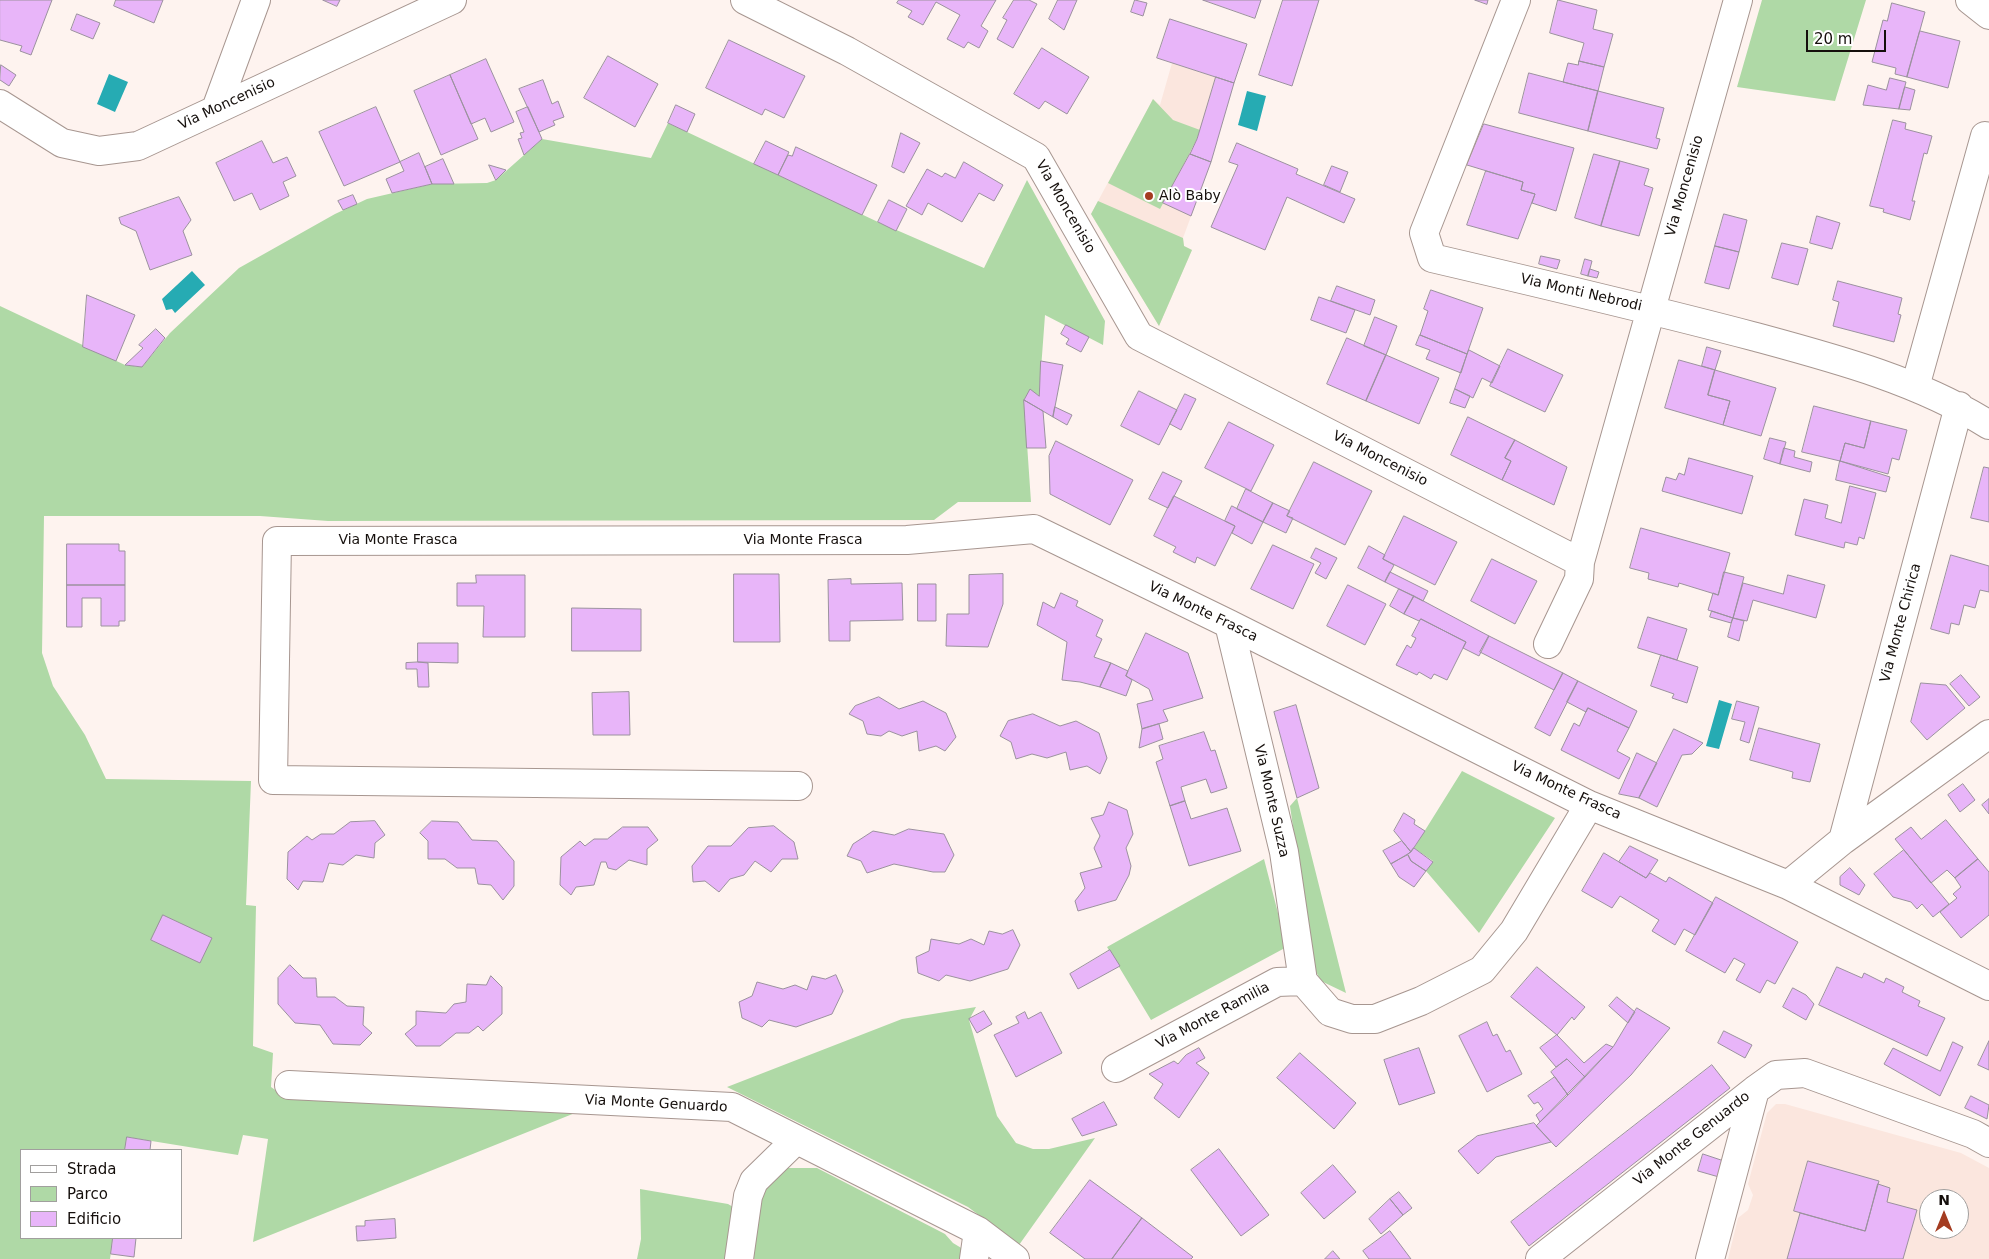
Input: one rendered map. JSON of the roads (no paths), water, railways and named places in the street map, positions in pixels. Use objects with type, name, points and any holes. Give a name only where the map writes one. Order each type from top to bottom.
[{"type":"street","points":[[216,108],[256,0]]},
{"type":"street","name":"Via Moncenisio","points":[[0,104],[62,143],[99,151],[138,146],[216,108],[452,0]]},
{"type":"street","name":"Via Moncenisio","points":[[745,0],[848,51],[1036,157],[1139,336],[1580,562],[1738,0]]},
{"type":"street","name":"Via Monti Nebrodi","points":[[1516,0],[1424,233],[1432,258],[1650,309],[1801,350],[1914,387],[1959,406],[1989,425]]},
{"type":"street","points":[[1970,0],[1989,15]]},
{"type":"street","points":[[1914,387],[1985,136]]},
{"type":"street","name":"Via Monte Chirica","points":[[1843,840],[1959,406]]},
{"type":"street","name":"Via Monte Frasca","points":[[798,786],[273,780],[277,540],[907,540],[1034,529],[1589,804],[1788,886],[1989,986]]},
{"type":"street","points":[[1548,644],[1579,579],[1580,562]]},
{"type":"street","name":"Via Monte Suzza","points":[[1229,624],[1284,852],[1303,980]]},
{"type":"street","points":[[1788,886],[1843,840],[1989,734]]},
{"type":"street","points":[[1303,980],[1330,1012],[1352,1019],[1375,1019],[1421,1001],[1482,970],[1514,932],[1589,804]]},
{"type":"street","name":"Via Monte Ramilia","points":[[1116,1068],[1277,982],[1303,980]]},
{"type":"street","points":[[1755,1090],[1776,1075],[1805,1073],[1973,1134],[1989,1143]]},
{"type":"street","name":"Via Monte Genuardo","points":[[289,1085],[732,1107],[978,1231],[1015,1259]]},
{"type":"street","name":"Via Monte Genuardo","points":[[1540,1259],[1755,1090]]},
{"type":"street","name":"Via Monte Genuardo","points":[[1710,1259],[1755,1090]]},
{"type":"street","points":[[739,1259],[748,1196],[754,1181],[796,1140]]},
{"type":"street","points":[[974,1259],[978,1231]]},
{"type":"water","points":[[109,74],[128,82],[115,112],[97,104]]},
{"type":"water","points":[[1247,91],[1266,96],[1257,131],[1238,125]]},
{"type":"water","points":[[192,271],[205,285],[175,313],[172,309],[166,310],[162,299]]},
{"type":"water","points":[[1719,700],[1732,704],[1719,749],[1706,746]]},
{"type":"place","name":"Alò Baby","points":[[1149,196]]}]
